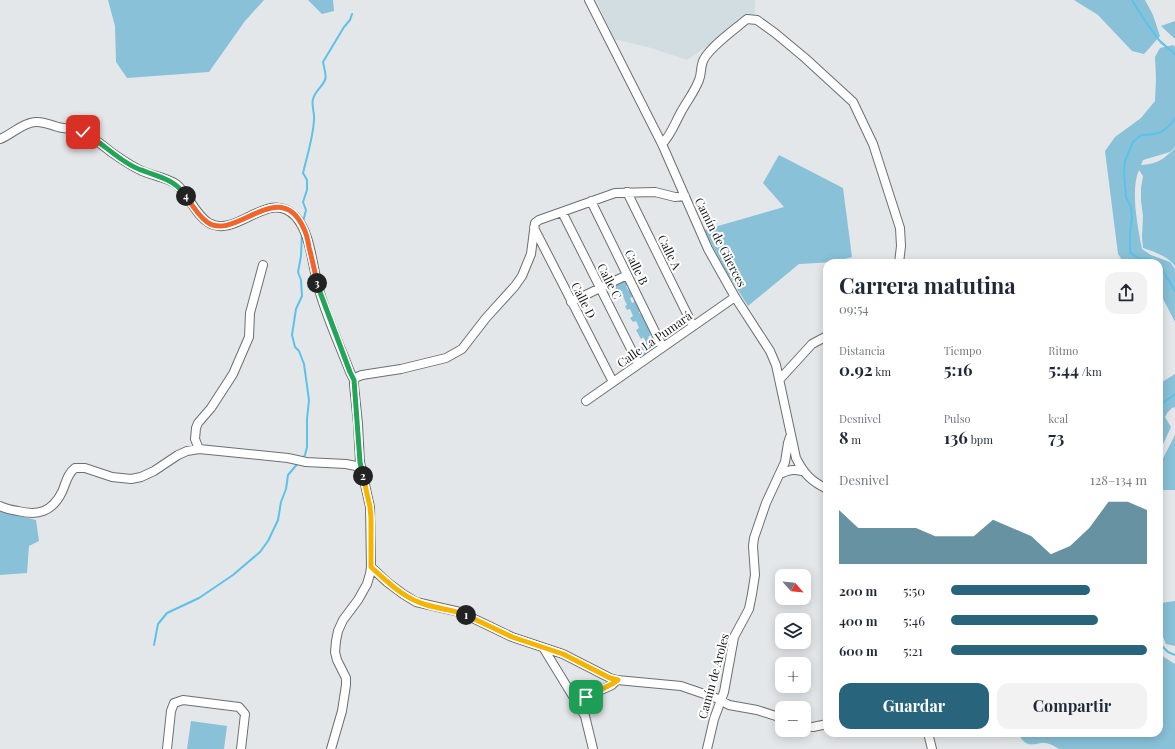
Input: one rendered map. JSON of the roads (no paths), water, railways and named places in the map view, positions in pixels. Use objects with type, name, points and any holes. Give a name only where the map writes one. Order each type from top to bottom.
[{"type":"street","name":"Camín de Güerces","points":[[589,0],[662,144],[708,249],[735,296],[770,351],[780,379],[796,458],[802,471],[823,487]]},
{"type":"street","points":[[662,144],[668,138],[695,90],[701,75],[700,68],[708,52],[747,19],[757,20],[805,58],[853,102],[873,144],[900,228],[901,246],[899,259]]},
{"type":"street","points":[[0,139],[32,122],[39,121],[57,127],[74,129],[91,137],[131,165],[175,184],[182,190],[192,205],[207,222],[220,226],[229,225],[261,210],[284,208],[290,211],[300,221],[305,230],[320,292],[354,380],[361,471],[370,507],[370,574],[367,584],[358,600],[343,620],[338,631],[336,641],[335,652],[337,660],[346,678],[346,685],[342,711],[331,749]]},
{"type":"street","name":"Calle A","points":[[627,192],[691,322]]},
{"type":"street","points":[[354,380],[362,375],[401,369],[446,358],[462,349],[522,276],[531,254],[535,223],[538,220],[615,193],[655,192],[675,197],[684,196]]},
{"type":"street","name":"Calle B","points":[[591,201],[661,344]]},
{"type":"street","name":"Calle C","points":[[562,212],[637,361]]},
{"type":"street","name":"Calle D","points":[[534,228],[613,382]]},
{"type":"street","points":[[199,449],[195,439],[198,423],[211,408],[232,374],[249,336],[250,314],[263,265]]},
{"type":"street","points":[[571,302],[627,274]]},
{"type":"street","name":"Calle La Pumará","points":[[586,401],[735,296]]},
{"type":"street","points":[[780,379],[812,344],[823,338]]},
{"type":"street","name":"Camín de Aroles","points":[[707,749],[714,719],[722,701],[734,637],[749,609],[755,575],[753,546],[754,538],[766,503],[785,462],[788,443],[791,436]]},
{"type":"street","points":[[0,506],[5,509],[30,514],[38,513],[54,504],[62,491],[68,476],[75,468],[85,468],[112,477],[131,479],[141,477],[154,471],[178,455],[187,451],[199,449],[296,459],[306,462],[346,464],[356,466],[361,471]]},
{"type":"street","points":[[780,474],[787,470],[802,471]]},
{"type":"street","points":[[371,567],[398,590],[416,602],[460,612],[512,637],[544,649],[563,654],[610,678],[681,686],[730,705],[756,710],[775,716]]},
{"type":"street","points":[[544,649],[579,705],[586,720],[590,744],[593,749]]},
{"type":"street","points":[[579,705],[586,697],[618,680]]},
{"type":"street","points":[[167,749],[171,711],[174,702],[183,700],[239,707],[246,714],[241,749]]},
{"type":"street","points":[[811,727],[823,725]]},
{"type":"street","points":[[929,737],[932,749]]},
{"type":"waterway","points":[[1132,0],[1159,40],[1175,55]]},
{"type":"waterway","points":[[303,222],[306,210],[303,202],[307,190],[307,180],[303,173],[313,127],[313,99],[326,78],[323,62],[344,27],[350,20],[352,14]]},
{"type":"waterway","points":[[1151,259],[1138,258],[1130,252],[1132,217],[1131,207],[1126,197],[1124,174],[1125,161],[1133,142],[1141,135],[1157,134],[1168,127],[1175,118]]},
{"type":"waterway","points":[[302,231],[301,256],[298,272],[301,280],[302,296],[296,309],[292,335],[295,347],[299,351],[304,364],[309,400],[307,447],[305,455],[302,459]]},
{"type":"waterway","points":[[1163,271],[1175,291]]},
{"type":"waterway","points":[[1163,403],[1175,394]]},
{"type":"waterway","points":[[154,645],[158,624],[167,613],[199,598],[233,575],[260,552],[268,541],[278,520],[288,475],[299,462]]},
{"type":"waterway","points":[[1163,647],[1168,652],[1175,655]]}]
